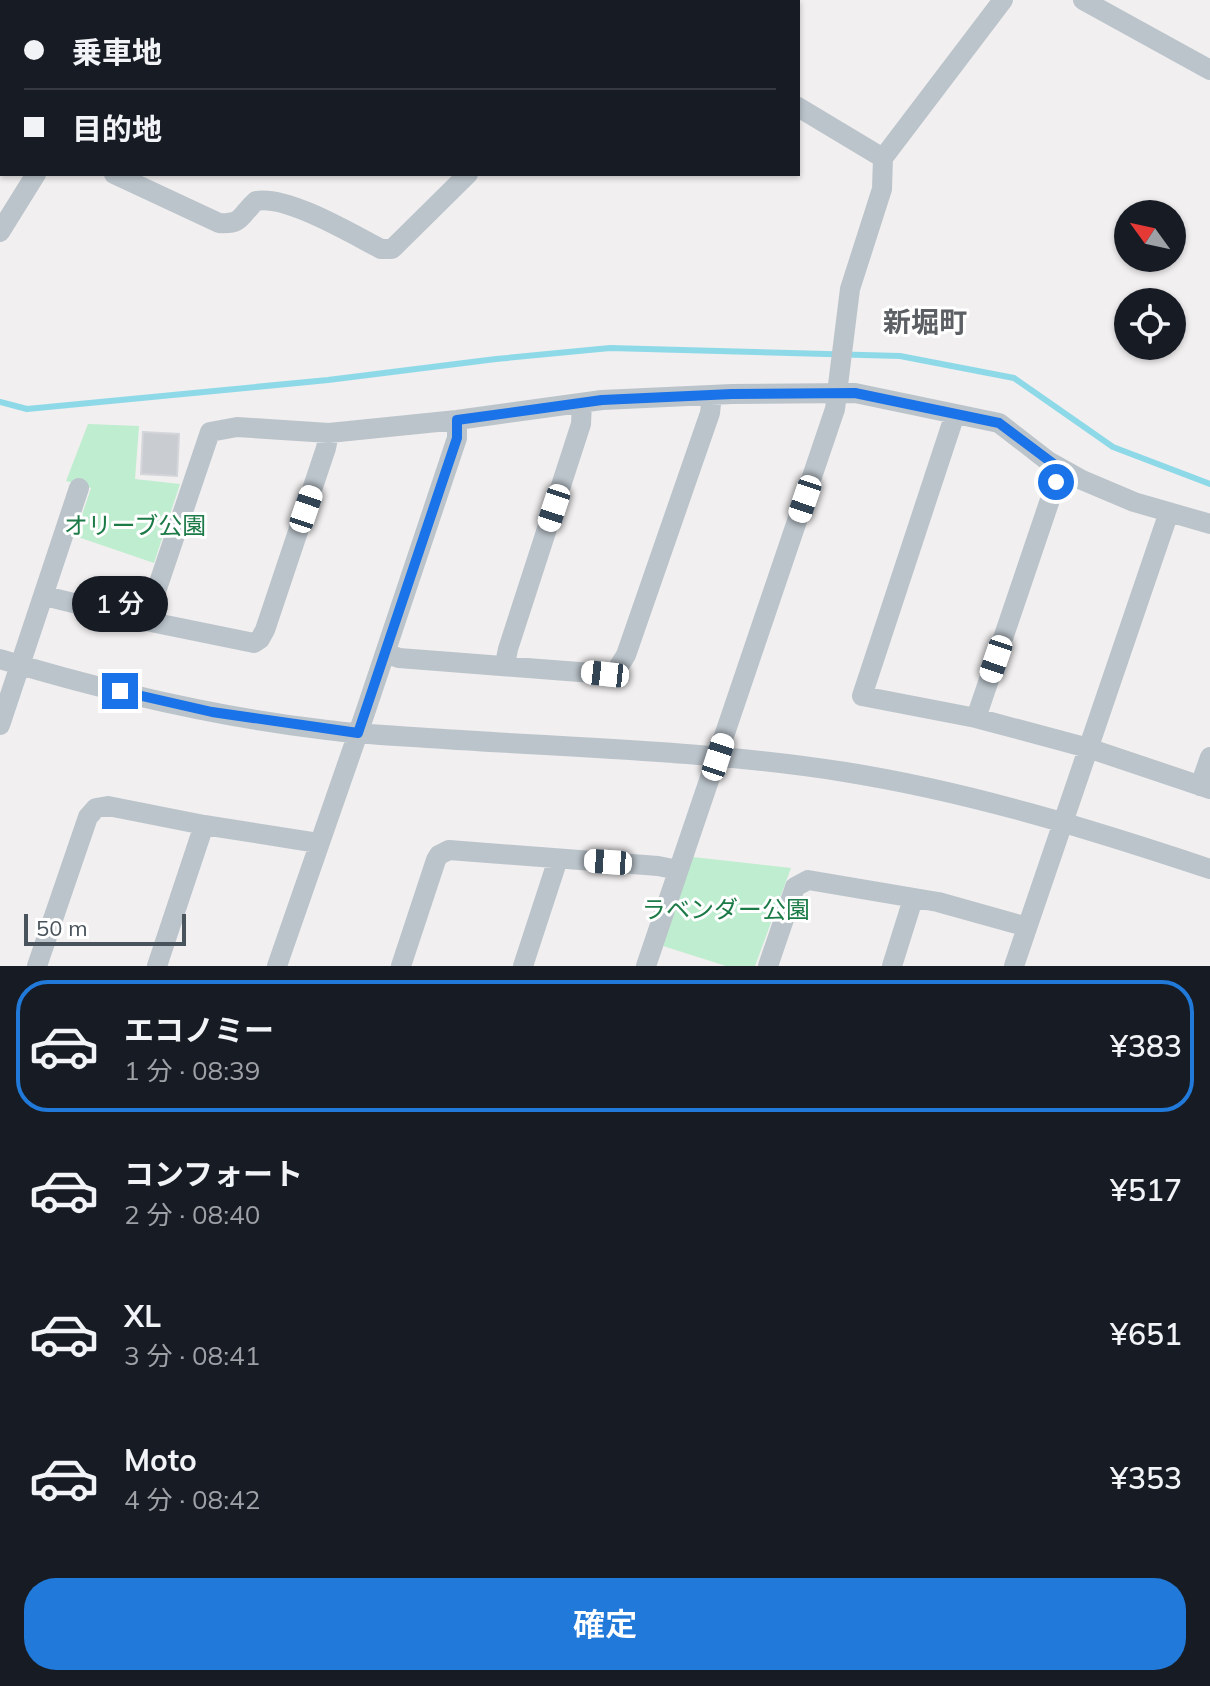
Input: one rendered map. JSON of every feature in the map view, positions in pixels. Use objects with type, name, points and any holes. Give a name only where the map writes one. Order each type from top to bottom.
[{"type":"street","points":[[646,966],[835,409],[856,267],[882,189],[883,158],[1003,0]]},
{"type":"street","points":[[1083,0],[1210,70]]},
{"type":"street","points":[[800,108],[883,158]]},
{"type":"street","points":[[0,232],[35,176]]},
{"type":"street","points":[[118,176],[189,212],[219,223],[232,224],[256,201],[271,199],[381,249],[392,249],[401,243],[466,176]]},
{"type":"street","points":[[146,621],[210,432],[237,427],[329,433],[457,420],[602,400],[855,393],[999,423],[1063,471],[1134,502],[1210,524]]},
{"type":"street","points":[[385,653],[399,658],[605,674],[616,671],[622,664],[710,413],[712,395]]},
{"type":"street","points":[[505,664],[581,424],[582,403]]},
{"type":"street","points":[[955,414],[862,696],[976,718],[1088,748],[1205,788],[1210,757]]},
{"type":"street","points":[[277,966],[457,438],[457,420]]},
{"type":"street","points":[[45,596],[254,643],[260,639],[329,433]]},
{"type":"street","points":[[976,718],[1056,482],[1063,471]]},
{"type":"street","points":[[0,725],[79,488]]},
{"type":"street","points":[[1014,966],[1169,512]]},
{"type":"street","points":[[0,659],[212,712],[358,733],[718,757],[843,772],[940,790],[1064,821],[1210,869]]},
{"type":"street","points":[[37,966],[88,817],[96,808],[108,806],[318,843]]},
{"type":"street","points":[[157,966],[204,825]]},
{"type":"street","points":[[401,966],[439,855],[449,850],[678,870]]},
{"type":"street","points":[[523,966],[558,859]]},
{"type":"street","points":[[768,966],[795,887],[803,881],[820,880],[938,902],[1027,927]]},
{"type":"street","points":[[892,966],[913,899]]},
{"type":"green space","name":"オリーブ公園","points":[[88,424],[139,426],[135,479],[180,484],[154,563],[75,536],[91,488],[66,481]]},
{"type":"green space","name":"ラベンダー公園","points":[[693,857],[791,868],[755,966],[726,966],[663,946]]},
{"type":"building","points":[[143,432],[179,434],[177,476],[141,474]]},
{"type":"waterway","points":[[0,402],[27,409],[328,380],[610,348],[900,356],[1014,378],[1113,447],[1210,484]]},
{"type":"district","name":"新堀町","points":[[925,321]]},
{"type":"route","points":[[120,691],[212,712],[358,733],[457,438],[457,420],[602,400],[732,394],[855,393],[999,423],[1063,471],[1056,482]]}]
